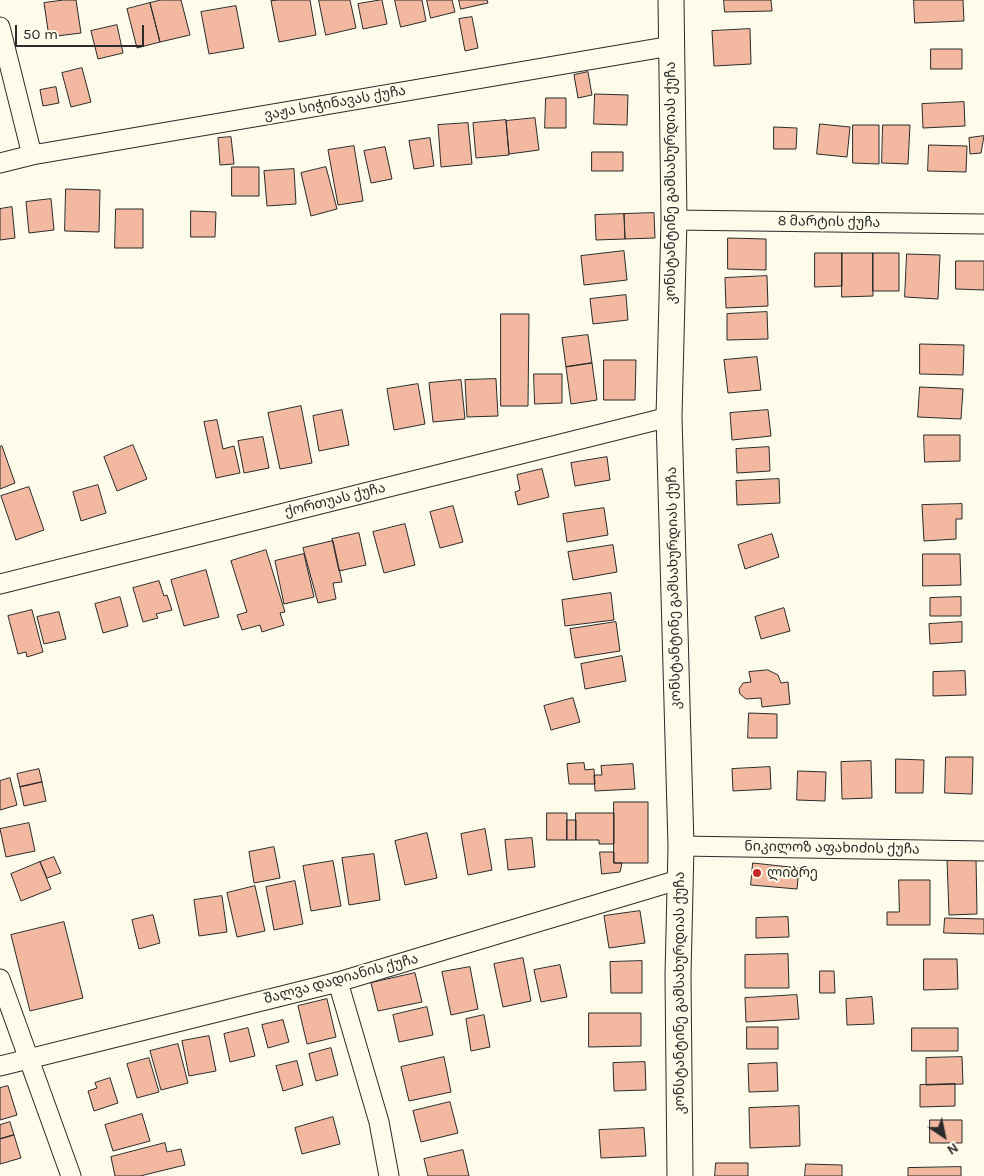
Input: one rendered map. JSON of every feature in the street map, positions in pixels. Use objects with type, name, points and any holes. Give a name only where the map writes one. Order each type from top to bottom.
[{"type":"main road","name":"კონსტანტინე გამსახურდიას ქუჩა","points":[[671,0],[674,220],[669,417],[680,846],[678,880],[680,1176]]},
{"type":"street","points":[[0,27],[32,155]]},
{"type":"street","name":"ვაჟა სიჭინავას ქუჩა","points":[[0,163],[32,155],[671,46]]},
{"type":"street","name":"8 მარტის ქუჩა","points":[[674,220],[984,224]]},
{"type":"street","name":"ქორთუას ქუჩა","points":[[0,584],[669,417]]},
{"type":"street","name":"ნიკილოზ აფახიძის ქუჩა","points":[[680,846],[984,851]]},
{"type":"street","name":"შალვა დადიანის ქუჩა","points":[[0,1066],[338,982],[678,880]]},
{"type":"street","points":[[0,979],[71,1176]]},
{"type":"street","points":[[338,982],[379,1122],[389,1176]]},
{"type":"building","points":[[76,0],[81,33],[49,37],[44,3]]},
{"type":"building","points":[[161,0],[181,0],[190,35],[160,42],[150,3]]},
{"type":"building","points":[[310,0],[316,35],[279,42],[271,1]]},
{"type":"building","points":[[319,0],[350,0],[356,28],[326,35]]},
{"type":"building","points":[[382,0],[387,24],[363,29],[358,4]]},
{"type":"building","points":[[395,0],[422,0],[426,21],[401,27]]},
{"type":"building","points":[[427,0],[452,0],[455,12],[431,18]]},
{"type":"building","points":[[459,0],[487,0],[488,3],[461,9]]},
{"type":"building","points":[[724,0],[771,0],[772,11],[725,12]]},
{"type":"building","points":[[914,0],[963,0],[964,21],[915,23]]},
{"type":"building","points":[[150,3],[160,42],[137,48],[127,9]]},
{"type":"building","points":[[236,6],[244,48],[209,54],[201,12]]},
{"type":"building","points":[[472,17],[478,48],[465,51],[459,19]]},
{"type":"building","points":[[117,25],[123,53],[98,59],[91,31]]},
{"type":"building","points":[[750,29],[751,64],[714,66],[712,31]]},
{"type":"building","points":[[931,49],[962,49],[962,69],[931,69]]},
{"type":"building","points":[[82,68],[91,102],[71,107],[62,73]]},
{"type":"building","points":[[588,72],[592,95],[578,98],[574,75]]},
{"type":"building","points":[[56,87],[59,103],[43,106],[40,90]]},
{"type":"building","points":[[595,94],[628,95],[627,125],[594,124]]},
{"type":"building","points":[[546,98],[566,98],[566,128],[545,128]]},
{"type":"building","points":[[964,102],[965,126],[923,128],[922,104]]},
{"type":"building","points":[[535,118],[539,150],[509,154],[506,121]]},
{"type":"building","points":[[506,120],[509,155],[476,158],[473,123]]},
{"type":"building","points":[[468,123],[472,164],[441,167],[438,125]]},
{"type":"building","points":[[820,124],[850,127],[847,157],[817,154]]},
{"type":"building","points":[[853,125],[879,125],[879,164],[853,163]]},
{"type":"building","points":[[883,125],[910,125],[908,164],[882,163]]},
{"type":"building","points":[[774,127],[797,128],[796,149],[774,149]]},
{"type":"building","points":[[984,136],[981,153],[970,154],[969,138]]},
{"type":"building","points":[[231,137],[234,164],[220,165],[218,138]]},
{"type":"building","points":[[430,138],[434,166],[414,169],[409,141]]},
{"type":"building","points":[[929,145],[967,146],[966,172],[928,171]]},
{"type":"building","points":[[354,146],[363,201],[338,205],[328,150]]},
{"type":"building","points":[[385,147],[392,179],[371,183],[364,151]]},
{"type":"building","points":[[592,152],[623,152],[623,171],[592,171]]},
{"type":"building","points":[[232,167],[259,167],[259,196],[232,196]]},
{"type":"building","points":[[326,167],[337,209],[311,216],[301,173]]},
{"type":"building","points":[[294,169],[296,204],[267,206],[264,171]]},
{"type":"building","points":[[66,189],[100,190],[99,232],[65,231]]},
{"type":"building","points":[[51,199],[54,230],[29,233],[26,202]]},
{"type":"building","points":[[12,207],[15,238],[0,240],[0,209]]},
{"type":"building","points":[[116,209],[143,209],[143,248],[115,248]]},
{"type":"building","points":[[191,211],[216,212],[215,237],[191,237]]},
{"type":"building","points":[[654,213],[655,238],[625,239],[624,214]]},
{"type":"building","points":[[624,214],[625,239],[596,240],[595,215]]},
{"type":"building","points":[[728,238],[766,239],[766,270],[728,269]]},
{"type":"building","points":[[624,251],[627,280],[584,285],[581,256]]},
{"type":"building","points":[[815,253],[842,253],[842,286],[815,287]]},
{"type":"building","points":[[842,253],[873,253],[873,296],[842,297]]},
{"type":"building","points":[[873,253],[899,253],[899,291],[873,291]]},
{"type":"building","points":[[907,254],[940,255],[938,299],[905,297]]},
{"type":"building","points":[[956,261],[984,261],[984,290],[956,289]]},
{"type":"building","points":[[767,276],[768,306],[726,308],[725,278]]},
{"type":"building","points":[[626,295],[628,320],[593,324],[590,299]]},
{"type":"building","points":[[767,312],[768,339],[727,340],[727,314]]},
{"type":"building","points":[[501,314],[529,314],[528,406],[501,406]]},
{"type":"building","points":[[588,335],[592,363],[566,367],[562,338]]},
{"type":"building","points":[[920,344],[964,345],[963,375],[920,374]]},
{"type":"building","points":[[757,357],[761,390],[728,393],[724,360]]},
{"type":"building","points":[[604,360],[636,360],[635,400],[604,400]]},
{"type":"building","points":[[592,363],[597,400],[571,404],[566,367]]},
{"type":"building","points":[[534,374],[562,374],[562,403],[535,404]]},
{"type":"building","points":[[496,379],[498,416],[467,417],[465,380]]},
{"type":"building","points":[[461,380],[465,419],[433,422],[429,383]]},
{"type":"building","points":[[418,384],[425,424],[394,430],[387,389]]},
{"type":"building","points":[[920,387],[963,389],[961,419],[918,417]]},
{"type":"building","points":[[301,406],[312,463],[280,469],[268,413]]},
{"type":"building","points":[[342,410],[349,445],[319,451],[313,416]]},
{"type":"building","points":[[768,410],[771,436],[732,440],[730,413]]},
{"type":"building","points":[[217,420],[223,449],[234,446],[240,473],[216,478],[204,422]]},
{"type":"building","points":[[924,435],[960,435],[960,461],[925,462]]},
{"type":"building","points":[[263,437],[269,468],[244,473],[238,441]]},
{"type":"building","points":[[133,445],[147,479],[117,491],[104,457]]},
{"type":"building","points":[[2,446],[15,483],[0,489],[0,447]]},
{"type":"building","points":[[769,447],[770,471],[737,473],[736,449]]},
{"type":"building","points":[[607,457],[610,480],[575,486],[571,463]]},
{"type":"building","points":[[542,469],[549,497],[518,505],[515,492],[520,490],[517,475]]},
{"type":"building","points":[[779,479],[780,503],[737,505],[736,481]]},
{"type":"building","points":[[98,485],[106,513],[81,521],[73,492]]},
{"type":"building","points":[[29,487],[44,530],[16,540],[1,496]]},
{"type":"building","points":[[962,504],[962,519],[956,519],[956,539],[924,541],[922,505]]},
{"type":"building","points":[[453,506],[463,542],[440,548],[430,512]]},
{"type":"building","points":[[604,508],[608,535],[567,542],[563,514]]},
{"type":"building","points":[[405,524],[415,565],[384,573],[373,532]]},
{"type":"building","points":[[359,533],[366,565],[339,571],[332,539]]},
{"type":"building","points":[[772,534],[779,557],[745,569],[738,545]]},
{"type":"building","points":[[333,541],[342,582],[333,583],[336,599],[318,603],[303,548]]},
{"type":"building","points":[[613,545],[617,572],[573,580],[568,552]]},
{"type":"building","points":[[266,550],[285,612],[280,613],[284,625],[262,632],[260,625],[242,630],[237,615],[247,612],[231,561]]},
{"type":"building","points":[[304,554],[314,597],[284,604],[275,561]]},
{"type":"building","points":[[923,554],[960,554],[961,585],[923,586]]},
{"type":"building","points":[[206,570],[219,617],[184,626],[171,580]]},
{"type":"building","points":[[159,581],[164,596],[167,595],[172,610],[156,614],[158,618],[143,622],[133,588]]},
{"type":"building","points":[[611,593],[614,620],[565,626],[562,600]]},
{"type":"building","points":[[120,597],[128,626],[103,633],[95,604]]},
{"type":"building","points":[[961,597],[961,616],[930,616],[930,598]]},
{"type":"building","points":[[784,608],[790,631],[761,639],[755,617]]},
{"type":"building","points":[[32,610],[43,652],[27,657],[26,652],[18,654],[8,616]]},
{"type":"building","points":[[59,612],[66,639],[44,644],[37,617]]},
{"type":"building","points":[[616,622],[620,651],[575,658],[570,629]]},
{"type":"building","points":[[962,622],[962,642],[930,644],[929,624]]},
{"type":"building","points":[[622,656],[626,681],[585,689],[581,664]]},
{"type":"building","points":[[768,670],[778,675],[781,683],[788,682],[790,704],[762,707],[761,698],[746,699],[740,694],[739,689],[743,683],[751,682],[749,672]]},
{"type":"building","points":[[965,671],[966,695],[933,696],[933,672]]},
{"type":"building","points":[[573,698],[580,722],[551,730],[544,706]]},
{"type":"building","points":[[749,713],[777,714],[777,738],[748,738]]},
{"type":"building","points":[[946,757],[973,757],[972,794],[945,793]]},
{"type":"building","points":[[896,759],[924,760],[923,793],[896,793]]},
{"type":"building","points":[[871,761],[872,798],[842,799],[841,762]]},
{"type":"building","points":[[584,763],[585,770],[594,769],[595,784],[569,784],[567,764]]},
{"type":"building","points":[[633,764],[635,789],[595,791],[594,775],[602,775],[601,766]]},
{"type":"building","points":[[770,767],[771,789],[733,791],[732,769]]},
{"type":"building","points":[[39,769],[42,782],[20,787],[17,774]]},
{"type":"building","points":[[798,771],[826,772],[825,801],[797,800]]},
{"type":"building","points":[[10,778],[17,805],[0,810],[0,781]]},
{"type":"building","points":[[42,782],[46,801],[24,806],[20,787]]},
{"type":"building","points":[[614,802],[648,802],[648,863],[614,863]]},
{"type":"building","points":[[547,813],[567,813],[567,840],[547,840]]},
{"type":"building","points":[[576,813],[614,813],[614,844],[599,844],[599,840],[576,840]]},
{"type":"building","points":[[567,820],[576,820],[576,840],[567,840]]},
{"type":"building","points":[[29,823],[35,851],[6,857],[0,829]]},
{"type":"building","points":[[485,829],[492,870],[468,875],[461,834]]},
{"type":"building","points":[[427,833],[437,878],[405,885],[395,841]]},
{"type":"building","points":[[532,838],[535,867],[508,870],[505,840]]},
{"type":"building","points":[[274,847],[280,878],[254,883],[249,852]]},
{"type":"building","points":[[600,852],[614,852],[614,863],[622,863],[620,872],[602,874]]},
{"type":"building","points":[[374,854],[380,900],[349,905],[342,858]]},
{"type":"building","points":[[54,857],[61,873],[47,878],[40,862]]},
{"type":"building","points":[[976,858],[977,914],[949,915],[947,859]]},
{"type":"building","points":[[333,861],[341,906],[311,911],[303,866]]},
{"type":"building","points":[[40,862],[51,889],[21,901],[11,874]]},
{"type":"building","points":[[753,863],[799,868],[797,889],[751,885]]},
{"type":"building","points":[[899,880],[930,880],[930,925],[887,925],[887,912],[899,912]]},
{"type":"building","points":[[295,881],[303,924],[274,930],[266,887]]},
{"type":"building","points":[[255,886],[265,931],[237,937],[227,893]]},
{"type":"building","points":[[222,896],[227,932],[199,936],[194,900]]},
{"type":"building","points":[[640,911],[645,943],[609,948],[604,916]]},
{"type":"building","points":[[153,915],[160,943],[139,949],[132,920]]},
{"type":"building","points":[[788,917],[789,937],[756,938],[756,918]]},
{"type":"building","points":[[945,918],[984,919],[984,934],[944,933]]},
{"type":"building","points":[[64,922],[83,998],[30,1011],[11,935]]},
{"type":"building","points":[[788,954],[789,988],[745,988],[745,955]]},
{"type":"building","points":[[523,958],[531,1001],[503,1007],[494,964]]},
{"type":"building","points":[[924,959],[957,959],[958,989],[924,990]]},
{"type":"building","points":[[642,961],[642,993],[611,993],[610,962]]},
{"type":"building","points":[[560,965],[567,997],[541,1002],[534,970]]},
{"type":"building","points":[[470,967],[478,1009],[451,1015],[442,972]]},
{"type":"building","points":[[820,971],[834,971],[835,993],[820,993]]},
{"type":"building","points":[[415,973],[422,1002],[378,1011],[371,983]]},
{"type":"building","points":[[797,995],[799,1019],[746,1022],[745,998]]},
{"type":"building","points":[[872,997],[874,1024],[847,1025],[846,999]]},
{"type":"building","points":[[327,999],[336,1037],[307,1044],[298,1006]]},
{"type":"building","points":[[427,1007],[433,1035],[399,1042],[393,1015]]},
{"type":"building","points":[[589,1013],[641,1013],[641,1046],[589,1047]]},
{"type":"building","points":[[484,1015],[490,1047],[471,1051],[466,1019]]},
{"type":"building","points":[[283,1020],[289,1042],[268,1048],[262,1025]]},
{"type":"building","points":[[747,1027],[778,1027],[778,1049],[747,1049]]},
{"type":"building","points":[[248,1028],[255,1056],[230,1062],[224,1034]]},
{"type":"building","points":[[912,1028],[958,1028],[958,1051],[912,1051]]},
{"type":"building","points":[[209,1036],[216,1071],[189,1076],[182,1041]]},
{"type":"building","points":[[178,1044],[188,1083],[161,1090],[150,1051]]},
{"type":"building","points":[[331,1048],[338,1075],[316,1081],[309,1054]]},
{"type":"building","points":[[444,1057],[451,1092],[409,1101],[401,1067]]},
{"type":"building","points":[[962,1057],[963,1084],[926,1085],[926,1058]]},
{"type":"building","points":[[149,1058],[159,1092],[137,1098],[127,1064]]},
{"type":"building","points":[[297,1061],[303,1085],[283,1091],[276,1066]]},
{"type":"building","points":[[645,1062],[646,1090],[614,1091],[613,1063]]},
{"type":"building","points":[[777,1063],[778,1091],[749,1092],[748,1064]]},
{"type":"building","points":[[110,1078],[118,1103],[94,1111],[88,1091],[97,1088],[95,1083]]},
{"type":"building","points":[[955,1084],[955,1106],[920,1107],[920,1085]]},
{"type":"building","points":[[8,1086],[17,1115],[0,1120],[0,1088]]},
{"type":"building","points":[[450,1102],[458,1133],[421,1142],[413,1111]]},
{"type":"building","points":[[799,1106],[800,1146],[750,1148],[749,1108]]},
{"type":"building","points":[[142,1114],[150,1141],[113,1151],[105,1125]]},
{"type":"building","points":[[333,1117],[340,1144],[302,1154],[295,1128]]},
{"type":"building","points":[[930,1120],[962,1120],[962,1143],[930,1143]]},
{"type":"building","points":[[10,1122],[14,1135],[0,1139],[0,1125]]},
{"type":"building","points":[[644,1128],[646,1156],[601,1158],[599,1130]]},
{"type":"building","points":[[14,1135],[21,1158],[0,1164],[0,1139]]},
{"type":"building","points":[[165,1143],[167,1152],[181,1149],[185,1165],[140,1176],[115,1176],[111,1157]]},
{"type":"building","points":[[463,1150],[469,1176],[428,1176],[424,1159]]},
{"type":"building","points":[[716,1163],[748,1163],[748,1176],[715,1176]]},
{"type":"building","points":[[806,1164],[842,1165],[842,1176],[805,1176]]},
{"type":"building","points":[[961,1167],[961,1176],[908,1176],[908,1168]]},
{"type":"place","name":"ლიბრე","points":[[757,873]]}]
